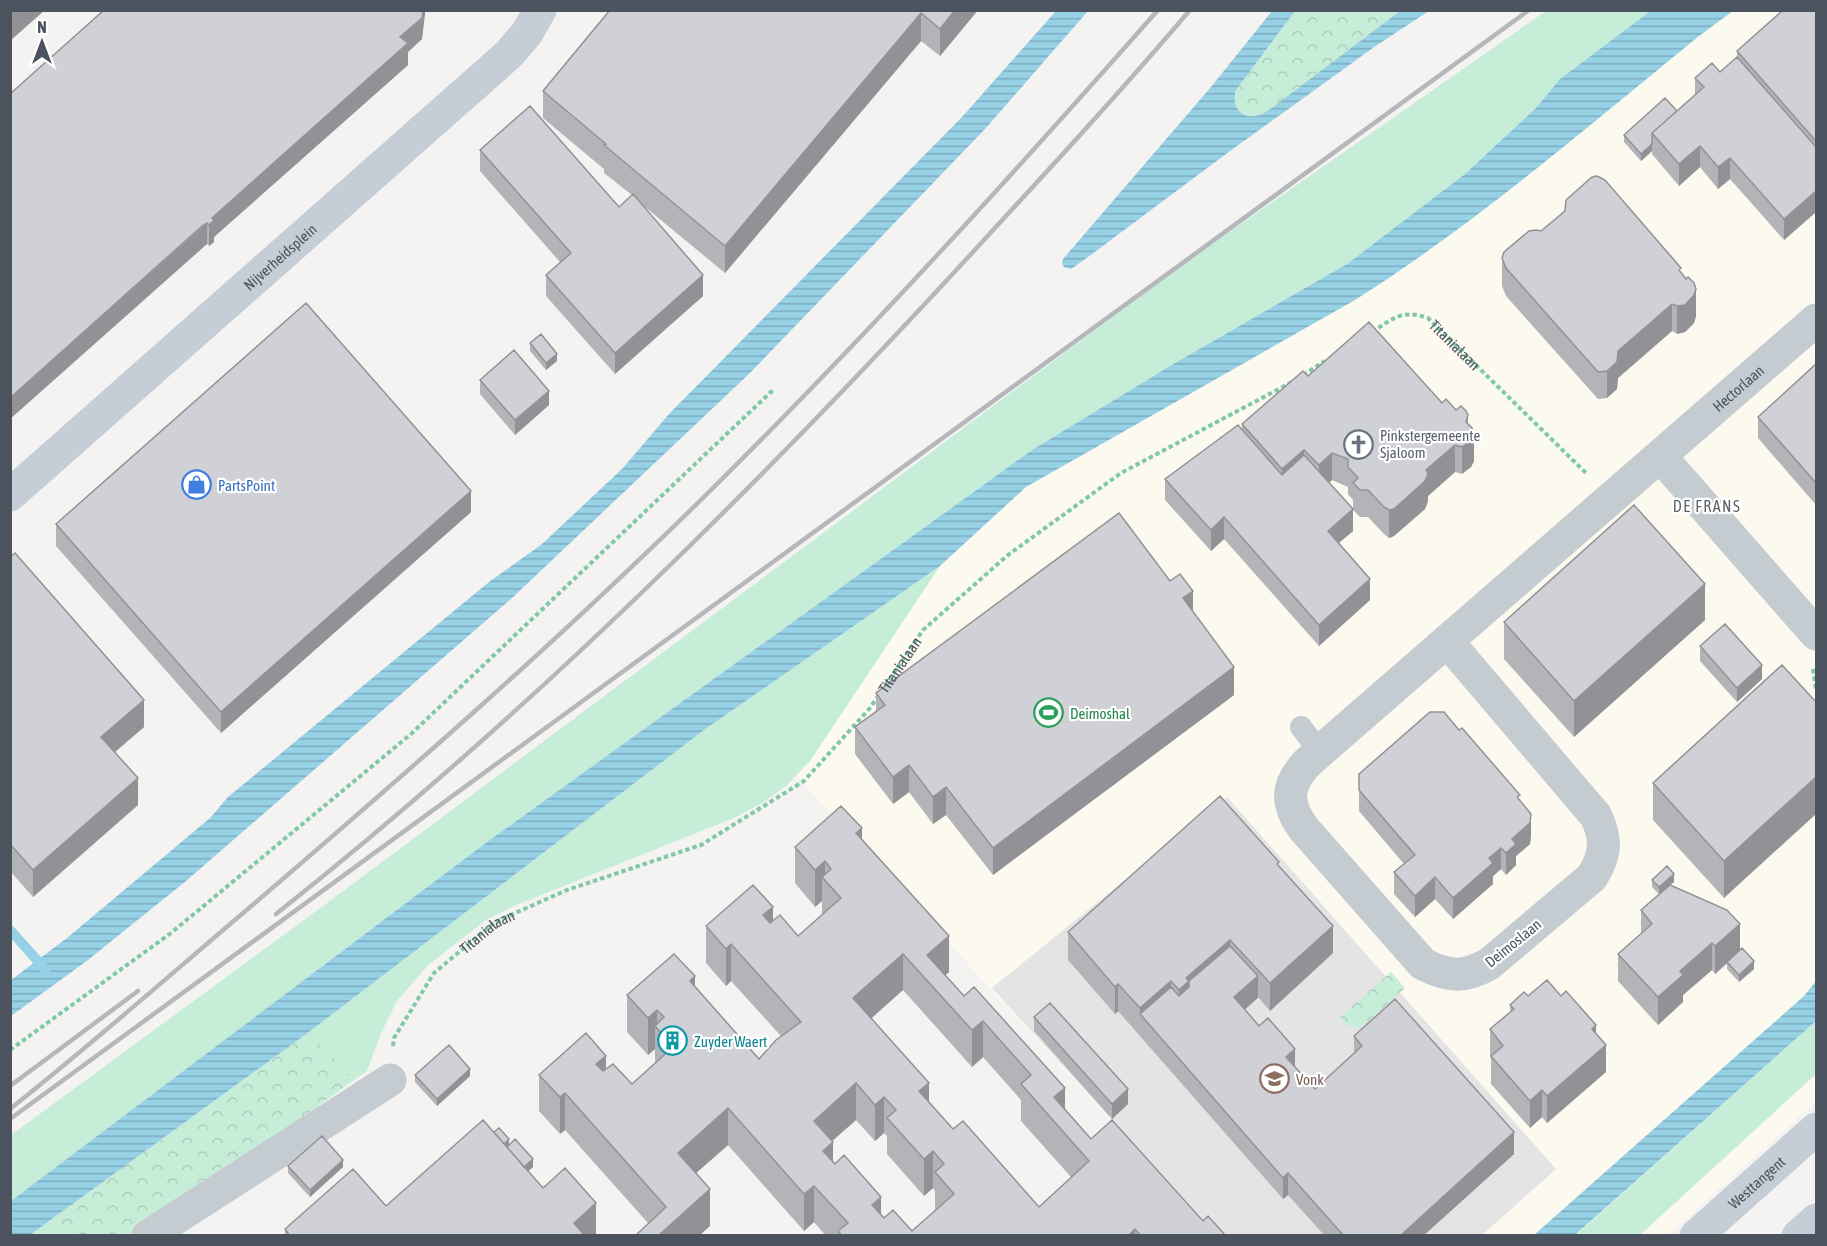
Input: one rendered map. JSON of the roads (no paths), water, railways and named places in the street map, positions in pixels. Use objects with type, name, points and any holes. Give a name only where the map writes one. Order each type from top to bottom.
[{"type":"street","name":"Nijverheidsplein","points":[[10,495],[509,54],[527,33],[540,10]]},
{"type":"street","name":"Hectorlaan","points":[[1661,457],[1816,320]]},
{"type":"street","name":"Deimoslaan","points":[[1447,641],[1596,816],[1603,831],[1604,848],[1600,863],[1592,877],[1489,964],[1473,972],[1456,975],[1439,972],[1424,964],[1294,815],[1290,800],[1291,786],[1311,740],[1447,641],[1661,457]]},
{"type":"street","points":[[1661,457],[1816,634]]},
{"type":"street","points":[[148,1236],[390,1080]]},
{"type":"street","name":"Westtangent","points":[[1696,1236],[1816,1129]]},
{"type":"street","points":[[1798,1236],[1816,1220]]},
{"type":"water","points":[[1652,10],[1733,11],[1488,207],[1400,270],[1355,300],[1026,487],[940,566],[704,730],[309,1032],[30,1235],[11,1235],[11,1201],[487,842],[1032,450],[1175,363],[1347,264],[1465,174],[1535,109],[1560,79]]},
{"type":"water","points":[[1056,11],[1088,11],[985,129],[751,372],[512,598],[186,881],[88,960],[11,1016],[11,980],[67,938],[210,818],[228,797],[489,582],[542,544],[623,468],[669,414],[962,117]]},
{"type":"water","points":[[1272,11],[1295,11],[1236,90],[1235,100],[1238,109],[1249,116],[1260,115],[1273,107],[1400,11],[1429,11],[1377,45],[1230,151],[1084,260],[1071,269],[1064,267],[1063,259],[1211,87]]},
{"type":"water","points":[[1816,981],[1816,1021],[1575,1235],[1534,1235],[1804,996]]},
{"type":"waterway","points":[[10,930],[46,970]]},
{"type":"railway","points":[[10,1109],[71,1060],[369,805],[603,594],[774,427],[886,310],[1158,10]]},
{"type":"railway","points":[[276,914],[371,837],[554,676],[730,506],[900,331],[1114,98],[1190,10]]},
{"type":"railway","points":[[10,1119],[1529,10]]},
{"type":"railway","points":[[10,1086],[138,991]]},
{"type":"place","name":"Pinkstergemeente Sjaloom","points":[[1359,444]]},
{"type":"place","name":"PartsPoint","points":[[197,485]]},
{"type":"place","name":"Deimoshal","points":[[1049,713]]},
{"type":"place","name":"Zuyder Waert","points":[[673,1041]]},
{"type":"place","name":"Vonk","points":[[1275,1079]]},
{"type":"district","name":"DE FRANS","points":[[1707,506]]}]
